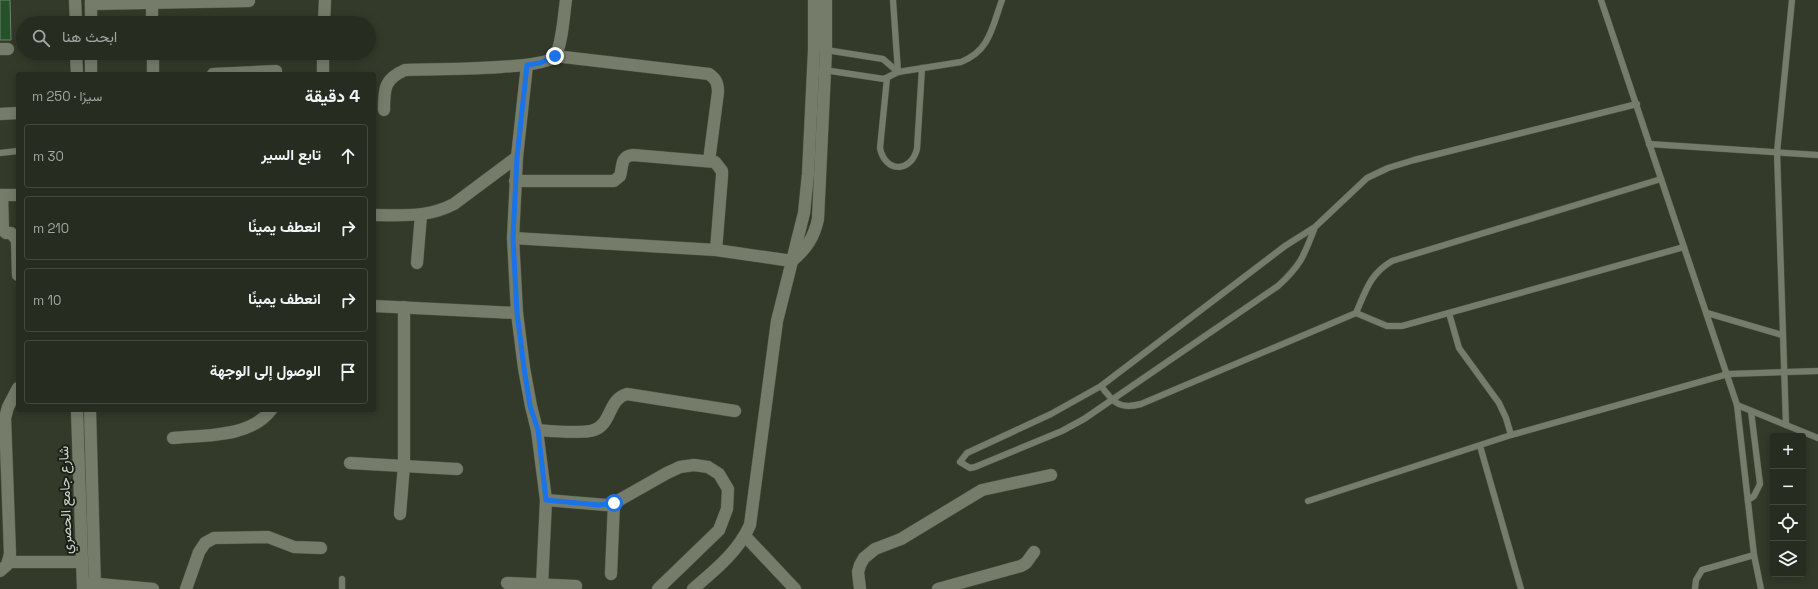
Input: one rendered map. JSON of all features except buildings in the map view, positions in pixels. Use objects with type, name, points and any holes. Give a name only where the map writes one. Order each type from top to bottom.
[{"type":"street","points":[[75,0],[76,16]]},
{"type":"street","points":[[324,16],[325,0],[334,0]]},
{"type":"street","points":[[555,56],[559,43],[566,0]]},
{"type":"street","points":[[792,262],[812,241],[818,219],[824,70],[814,0]]},
{"type":"street","points":[[693,589],[726,560],[745,536],[750,525],[777,321],[801,225],[808,174],[826,0]]},
{"type":"street","points":[[91,16],[91,2],[249,1]]},
{"type":"street","points":[[152,2],[152,16]]},
{"type":"street","points":[[384,110],[386,84],[394,75],[405,70],[527,65],[540,63],[555,56],[709,74],[715,78],[718,85],[718,92],[709,161]]},
{"type":"street","points":[[76,60],[77,72]]},
{"type":"street","points":[[91,60],[91,72]]},
{"type":"street","points":[[153,60],[154,72]]},
{"type":"street","points":[[323,60],[323,72]]},
{"type":"street","points":[[527,65],[515,180],[513,238],[517,313],[527,388],[538,430],[546,500],[542,585]]},
{"type":"street","points":[[255,72],[276,71]]},
{"type":"street","points":[[0,114],[16,113]]},
{"type":"street","points":[[515,180],[614,181],[620,176],[623,160],[629,155],[633,154],[715,162],[722,171],[716,250]]},
{"type":"street","points":[[376,215],[421,215],[443,210],[454,204],[517,157]]},
{"type":"street","points":[[16,195],[1,196],[3,230],[6,233],[11,233],[16,240]]},
{"type":"street","points":[[417,263],[421,215]]},
{"type":"street","points":[[513,238],[716,250],[792,262]]},
{"type":"street","points":[[376,306],[517,313]]},
{"type":"street","points":[[400,514],[404,465],[404,307]]},
{"type":"street","points":[[538,430],[593,431],[604,424],[615,401],[627,394],[735,411]]},
{"type":"street","points":[[0,571],[8,562],[5,418],[13,407],[16,396]]},
{"type":"street","name":"شارع جامع الحصري","points":[[77,412],[83,586]]},
{"type":"street","name":"شارع جامع الحصري","points":[[90,412],[95,586]]},
{"type":"street","points":[[173,438],[233,432],[252,426],[269,412]]},
{"type":"street","points":[[350,463],[456,469]]},
{"type":"street","points":[[546,500],[599,505],[614,503],[680,467],[694,465],[708,467],[719,474],[728,489],[728,509],[719,530],[658,589]]},
{"type":"street","points":[[860,589],[858,572],[860,565],[864,558],[875,549],[901,538],[982,490],[1051,475]]},
{"type":"street","points":[[611,574],[614,503]]},
{"type":"street","points":[[745,536],[795,589]]},
{"type":"street","points":[[186,589],[199,552],[205,543],[214,538],[268,537],[294,547],[321,548]]},
{"type":"street","points":[[938,589],[1021,566],[1026,563],[1034,552]]},
{"type":"street","points":[[8,562],[82,562]]},
{"type":"street","points":[[507,584],[576,586]]},
{"type":"street","points":[[83,586],[153,589]]},
{"type":"lane","points":[[893,0],[898,72]]},
{"type":"lane","points":[[824,70],[880,79],[887,78],[898,72],[961,62],[976,55],[987,43],[1002,0]]},
{"type":"lane","points":[[1601,0],[1728,374],[1737,405],[1754,555],[1761,589]]},
{"type":"lane","points":[[1786,425],[1777,152],[1792,0]]},
{"type":"lane","points":[[820,50],[882,58],[898,72]]},
{"type":"lane","points":[[887,78],[880,148],[882,156],[887,163],[894,166],[903,167],[910,163],[915,157],[917,149],[922,68]]},
{"type":"lane","points":[[1314,228],[1303,259],[1292,273],[1278,286],[1112,401],[1062,431],[983,464],[970,468],[960,462],[967,453],[1051,414],[1100,386],[1285,246],[1314,228],[1367,178],[1388,168],[1637,104]]},
{"type":"lane","points":[[1649,144],[1818,155]]},
{"type":"lane","points":[[0,153],[16,151]]},
{"type":"lane","points":[[1100,386],[1112,401],[1128,407],[1140,404],[1356,312],[1371,279],[1380,268],[1392,261],[1661,179]]},
{"type":"lane","points":[[1356,312],[1387,326],[1402,326],[1684,247]]},
{"type":"lane","points":[[1449,313],[1459,348],[1499,403],[1511,434]]},
{"type":"lane","points":[[1707,313],[1782,335]]},
{"type":"lane","points":[[1308,501],[1480,446],[1511,434],[1728,374],[1784,370],[1818,371]]},
{"type":"lane","points":[[1737,405],[1818,438]]},
{"type":"lane","points":[[1748,500],[1754,496],[1760,484],[1752,411]]},
{"type":"lane","points":[[1480,446],[1521,589]]},
{"type":"lane","points":[[1695,589],[1696,580],[1702,570],[1754,555]]},
{"type":"lane","points":[[342,579],[342,589]]},
{"type":"route","points":[[555,56],[540,63],[527,65],[517,157],[513,238],[517,313],[524,368],[530,406],[538,430],[546,500],[599,505],[614,503]]}]
